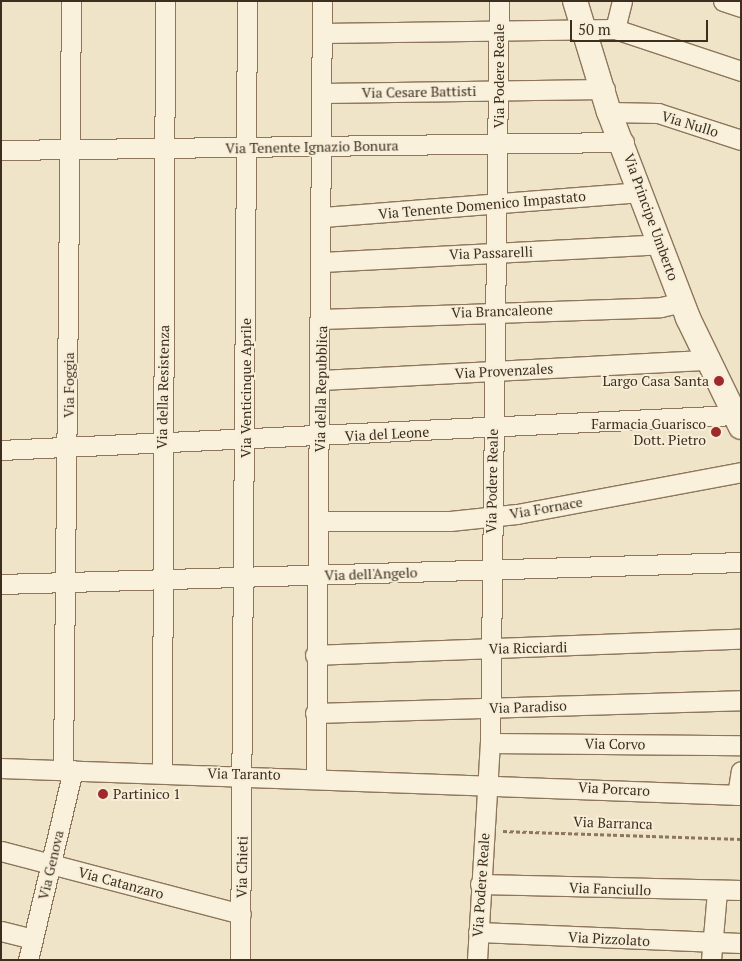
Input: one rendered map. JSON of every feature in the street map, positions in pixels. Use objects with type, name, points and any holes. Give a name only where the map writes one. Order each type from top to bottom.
[{"type":"street","name":"Via Foggia","points":[[68,770],[64,582],[69,448],[71,1]]},
{"type":"street","name":"Via della Resistenza","points":[[162,772],[159,579],[167,150],[165,1]]},
{"type":"street","name":"Via Venticinque Aprile","points":[[244,774],[247,1]]},
{"type":"street","name":"Via della Repubblica","points":[[316,776],[315,713],[323,146],[322,1]]},
{"type":"street","name":"Via Podere Reale","points":[[477,960],[480,884],[490,743],[488,708],[491,649],[492,429],[496,370],[498,253],[499,1]]},
{"type":"street","name":"Via Principe Umberto","points":[[575,1],[607,100],[682,302],[698,362],[732,412]]},
{"type":"street","points":[[615,29],[622,1]]},
{"type":"street","points":[[723,1],[741,7]]},
{"type":"street","points":[[322,34],[499,31],[586,32],[615,29],[741,71]]},
{"type":"street","name":"Via Cesare Battisti","points":[[323,93],[500,91],[607,100]]},
{"type":"street","name":"Via Nullo","points":[[607,100],[658,113],[741,140]]},
{"type":"street","name":"Via Tenente Ignazio Bonura","points":[[1,150],[246,149],[323,146],[624,142]]},
{"type":"street","name":"Via Tenente Domenico Impastato","points":[[322,217],[641,192]]},
{"type":"street","name":"Via Passarelli","points":[[322,262],[661,244]]},
{"type":"street","name":"Via Brancaleone","points":[[321,319],[497,310],[652,308],[682,302]]},
{"type":"street","name":"Via Provenzales","points":[[320,380],[496,370],[698,362]]},
{"type":"street","name":"Via del Leone","points":[[1,450],[492,429],[732,412]]},
{"type":"street","name":"Via Fornace","points":[[318,521],[450,521],[491,516],[741,472]]},
{"type":"street","name":"Via dell'Angelo","points":[[1,584],[491,571],[741,562]]},
{"type":"street","name":"Via Ricciardi","points":[[316,655],[741,639]]},
{"type":"street","name":"Via Paradiso","points":[[315,713],[741,700]]},
{"type":"street","name":"Via Corvo","points":[[490,743],[741,746]]},
{"type":"street","name":"Via Taranto","points":[[1,768],[316,776],[487,783]]},
{"type":"street","name":"Via Genova","points":[[28,960],[51,864],[68,770]]},
{"type":"street","points":[[739,795],[741,771]]},
{"type":"street","name":"Via Chieti","points":[[240,960],[244,774]]},
{"type":"street","name":"Via Porcaro","points":[[487,783],[739,795]]},
{"type":"street","name":"Via Catanzaro","points":[[1,851],[241,914]]},
{"type":"street","name":"Via Fanciullo","points":[[480,884],[717,892],[741,890]]},
{"type":"street","points":[[712,952],[717,892]]},
{"type":"street","points":[[1,931],[33,939]]},
{"type":"street","name":"Via Pizzolato","points":[[478,932],[712,952],[741,943]]},
{"type":"path","name":"Via Barranca","points":[[485,830],[741,839]]},
{"type":"place","name":"Largo Casa Santa","points":[[719,381]]},
{"type":"place","name":"Farmacia Guarisco Dott. Pietro","points":[[716,432]]},
{"type":"place","name":"Partinico 1","points":[[103,794]]}]
